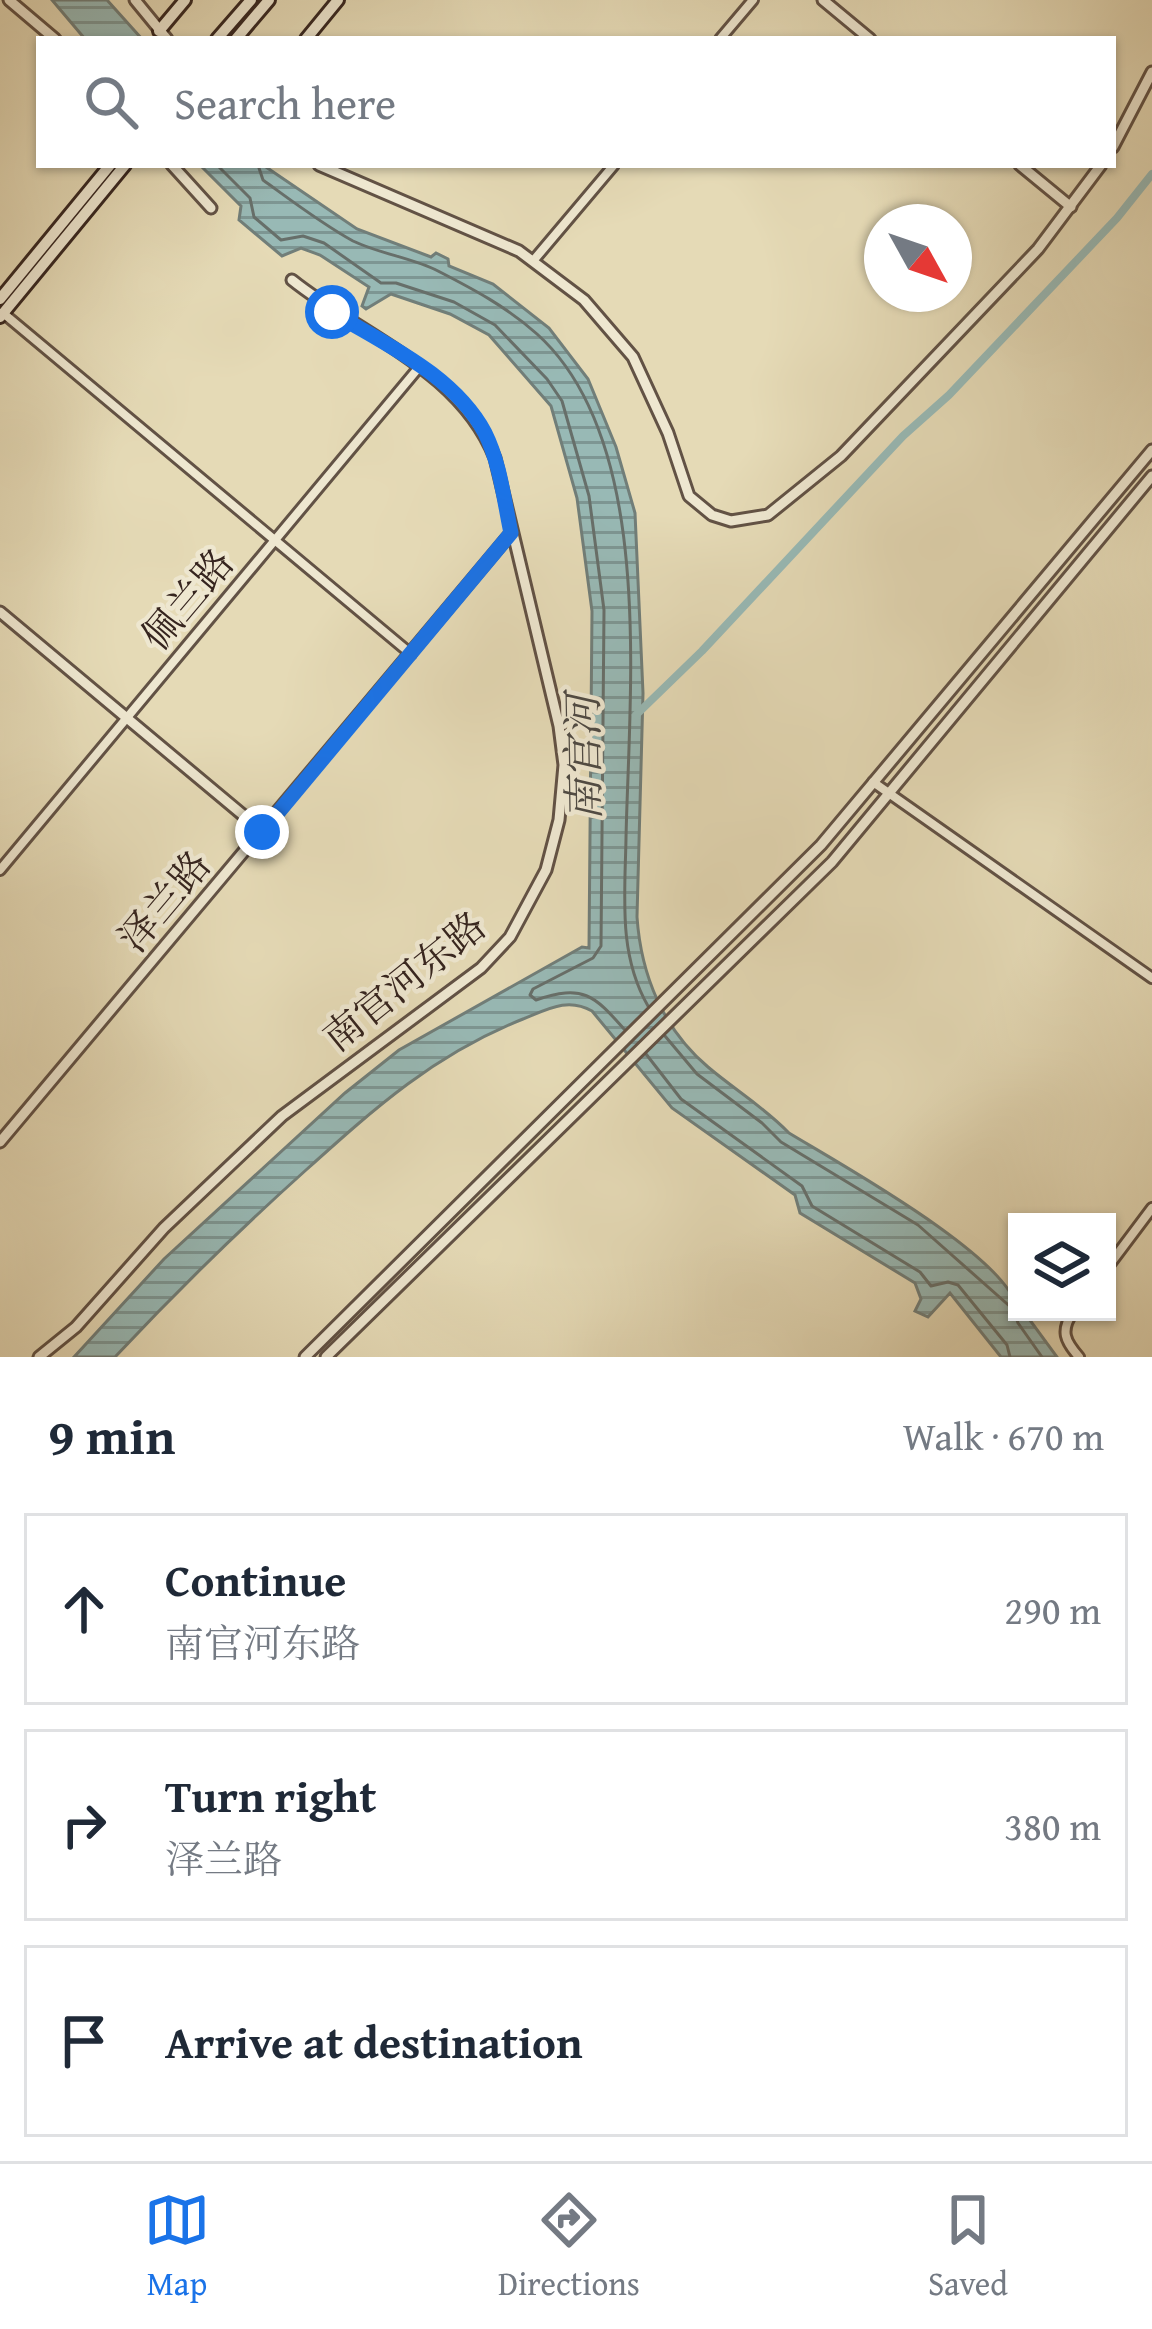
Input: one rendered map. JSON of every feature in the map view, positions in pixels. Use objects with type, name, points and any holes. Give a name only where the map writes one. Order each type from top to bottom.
[{"type":"main road","points":[[163,35],[185,0]]},
{"type":"main road","points":[[220,36],[251,0]]},
{"type":"main road","points":[[239,36],[269,0]]},
{"type":"main road","points":[[308,36],[338,0]]},
{"type":"main road","points":[[0,299],[108,168]]},
{"type":"main road","points":[[2,315],[123,168]]},
{"type":"street","points":[[9,0],[51,36]]},
{"type":"street","points":[[135,0],[163,35]]},
{"type":"street","points":[[723,36],[753,0]]},
{"type":"street","points":[[824,0],[866,36]]},
{"type":"street","points":[[1116,141],[1152,72]]},
{"type":"street","points":[[175,168],[211,208]]},
{"type":"street","points":[[326,168],[519,251],[584,300],[633,357],[668,434],[689,496],[712,515],[731,521],[768,515],[841,456],[1038,249],[1099,168]]},
{"type":"street","points":[[533,261],[611,168]]},
{"type":"street","points":[[1024,168],[1071,207]]},
{"type":"street","name":"南官河东路","points":[[39,1357],[76,1327],[164,1228],[268,1129],[481,968],[525,914],[546,870],[559,820],[565,765],[495,458],[485,434],[454,394],[420,366],[332,312],[292,280]]},
{"type":"street","points":[[2,315],[411,655]]},
{"type":"street","name":"佩兰路","points":[[0,870],[420,366]]},
{"type":"street","points":[[304,1357],[821,845],[1152,450]]},
{"type":"street","points":[[326,1357],[832,862],[1152,476]]},
{"type":"street","name":"泽兰路","points":[[0,1142],[511,533]]},
{"type":"street","points":[[495,554],[520,565]]},
{"type":"street","points":[[0,612],[262,832]]},
{"type":"street","points":[[873,782],[1152,978]]},
{"type":"street","points":[[0,1120],[11,1129]]},
{"type":"street","points":[[1116,1256],[1152,1208]]},
{"type":"street","points":[[1068,1321],[1065,1341],[1079,1357]]},
{"type":"water","points":[[52,0],[107,0],[139,36],[82,36]]},
{"type":"water","points":[[203,168],[267,168],[357,229],[448,259],[449,266],[493,284],[549,328],[588,379],[616,447],[635,513],[643,693],[637,917],[643,960],[657,1000],[692,1052],[789,1133],[920,1214],[988,1266],[1008,1290],[1008,1321],[1031,1321],[1057,1357],[1001,1357],[950,1293],[928,1317],[915,1311],[921,1299],[915,1283],[800,1213],[795,1195],[672,1108],[592,1011],[566,1005],[491,1033],[408,1084],[256,1215],[115,1357],[74,1357],[164,1259],[345,1093],[399,1050],[582,947],[589,948],[592,611],[577,498],[551,406],[489,335],[450,314],[391,294],[366,309],[362,306],[369,287],[301,248],[282,256],[239,220],[241,206]]},
{"type":"waterway","points":[[636,715],[903,436],[949,395],[1117,218],[1152,174]]},
{"type":"route","points":[[262,832],[511,533],[495,458],[472,414],[436,377],[332,312]]},
{"type":"water label","name":"南官河","points":[[583,758]]}]
